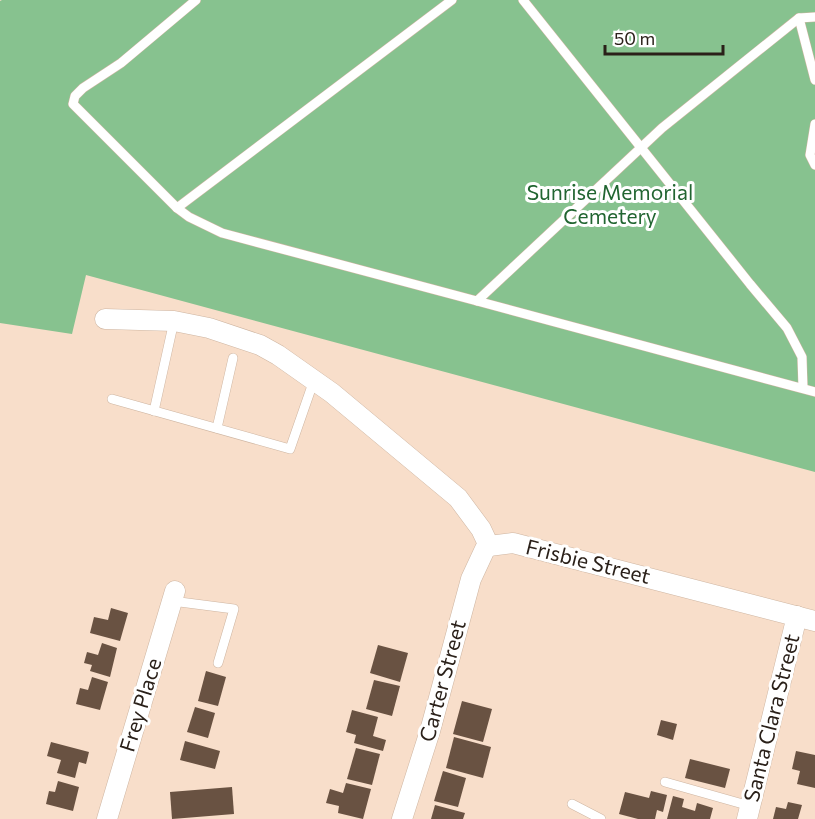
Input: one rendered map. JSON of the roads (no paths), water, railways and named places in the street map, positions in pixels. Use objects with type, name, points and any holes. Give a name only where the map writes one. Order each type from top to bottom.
[{"type":"street","points":[[105,319],[174,321],[221,332],[260,345],[278,355],[332,393],[458,498],[481,529],[489,546]]},
{"type":"street","name":"Frisbie Street","points":[[489,546],[513,543],[806,619]]},
{"type":"street","name":"Carter Street","points":[[402,819],[430,731],[471,579],[485,549],[489,546]]},
{"type":"street","name":"Frey Place","points":[[107,819],[174,596]]},
{"type":"street","name":"Santa Clara Street","points":[[749,812],[806,619]]},
{"type":"lane","points":[[196,0],[121,63],[83,88],[75,96],[73,104],[189,217],[222,233],[815,392]]},
{"type":"lane","points":[[177,207],[452,0]]},
{"type":"lane","points":[[523,0],[787,328],[802,357],[803,388]]},
{"type":"lane","points":[[477,301],[662,128],[799,18],[815,16]]},
{"type":"lane","points":[[799,18],[815,80]]},
{"type":"lane","points":[[815,124],[810,155],[815,165]]},
{"type":"lane","points":[[154,411],[174,321]]},
{"type":"lane","points":[[217,428],[233,358]]},
{"type":"lane","points":[[112,399],[290,449],[314,380]]},
{"type":"lane","points":[[174,596],[234,609],[218,663]]},
{"type":"lane","points":[[665,782],[749,812]]},
{"type":"lane","points":[[572,804],[601,819]]},
{"type":"park label","name":"Sunrise Memorial Cemetery","points":[[610,205]]}]
